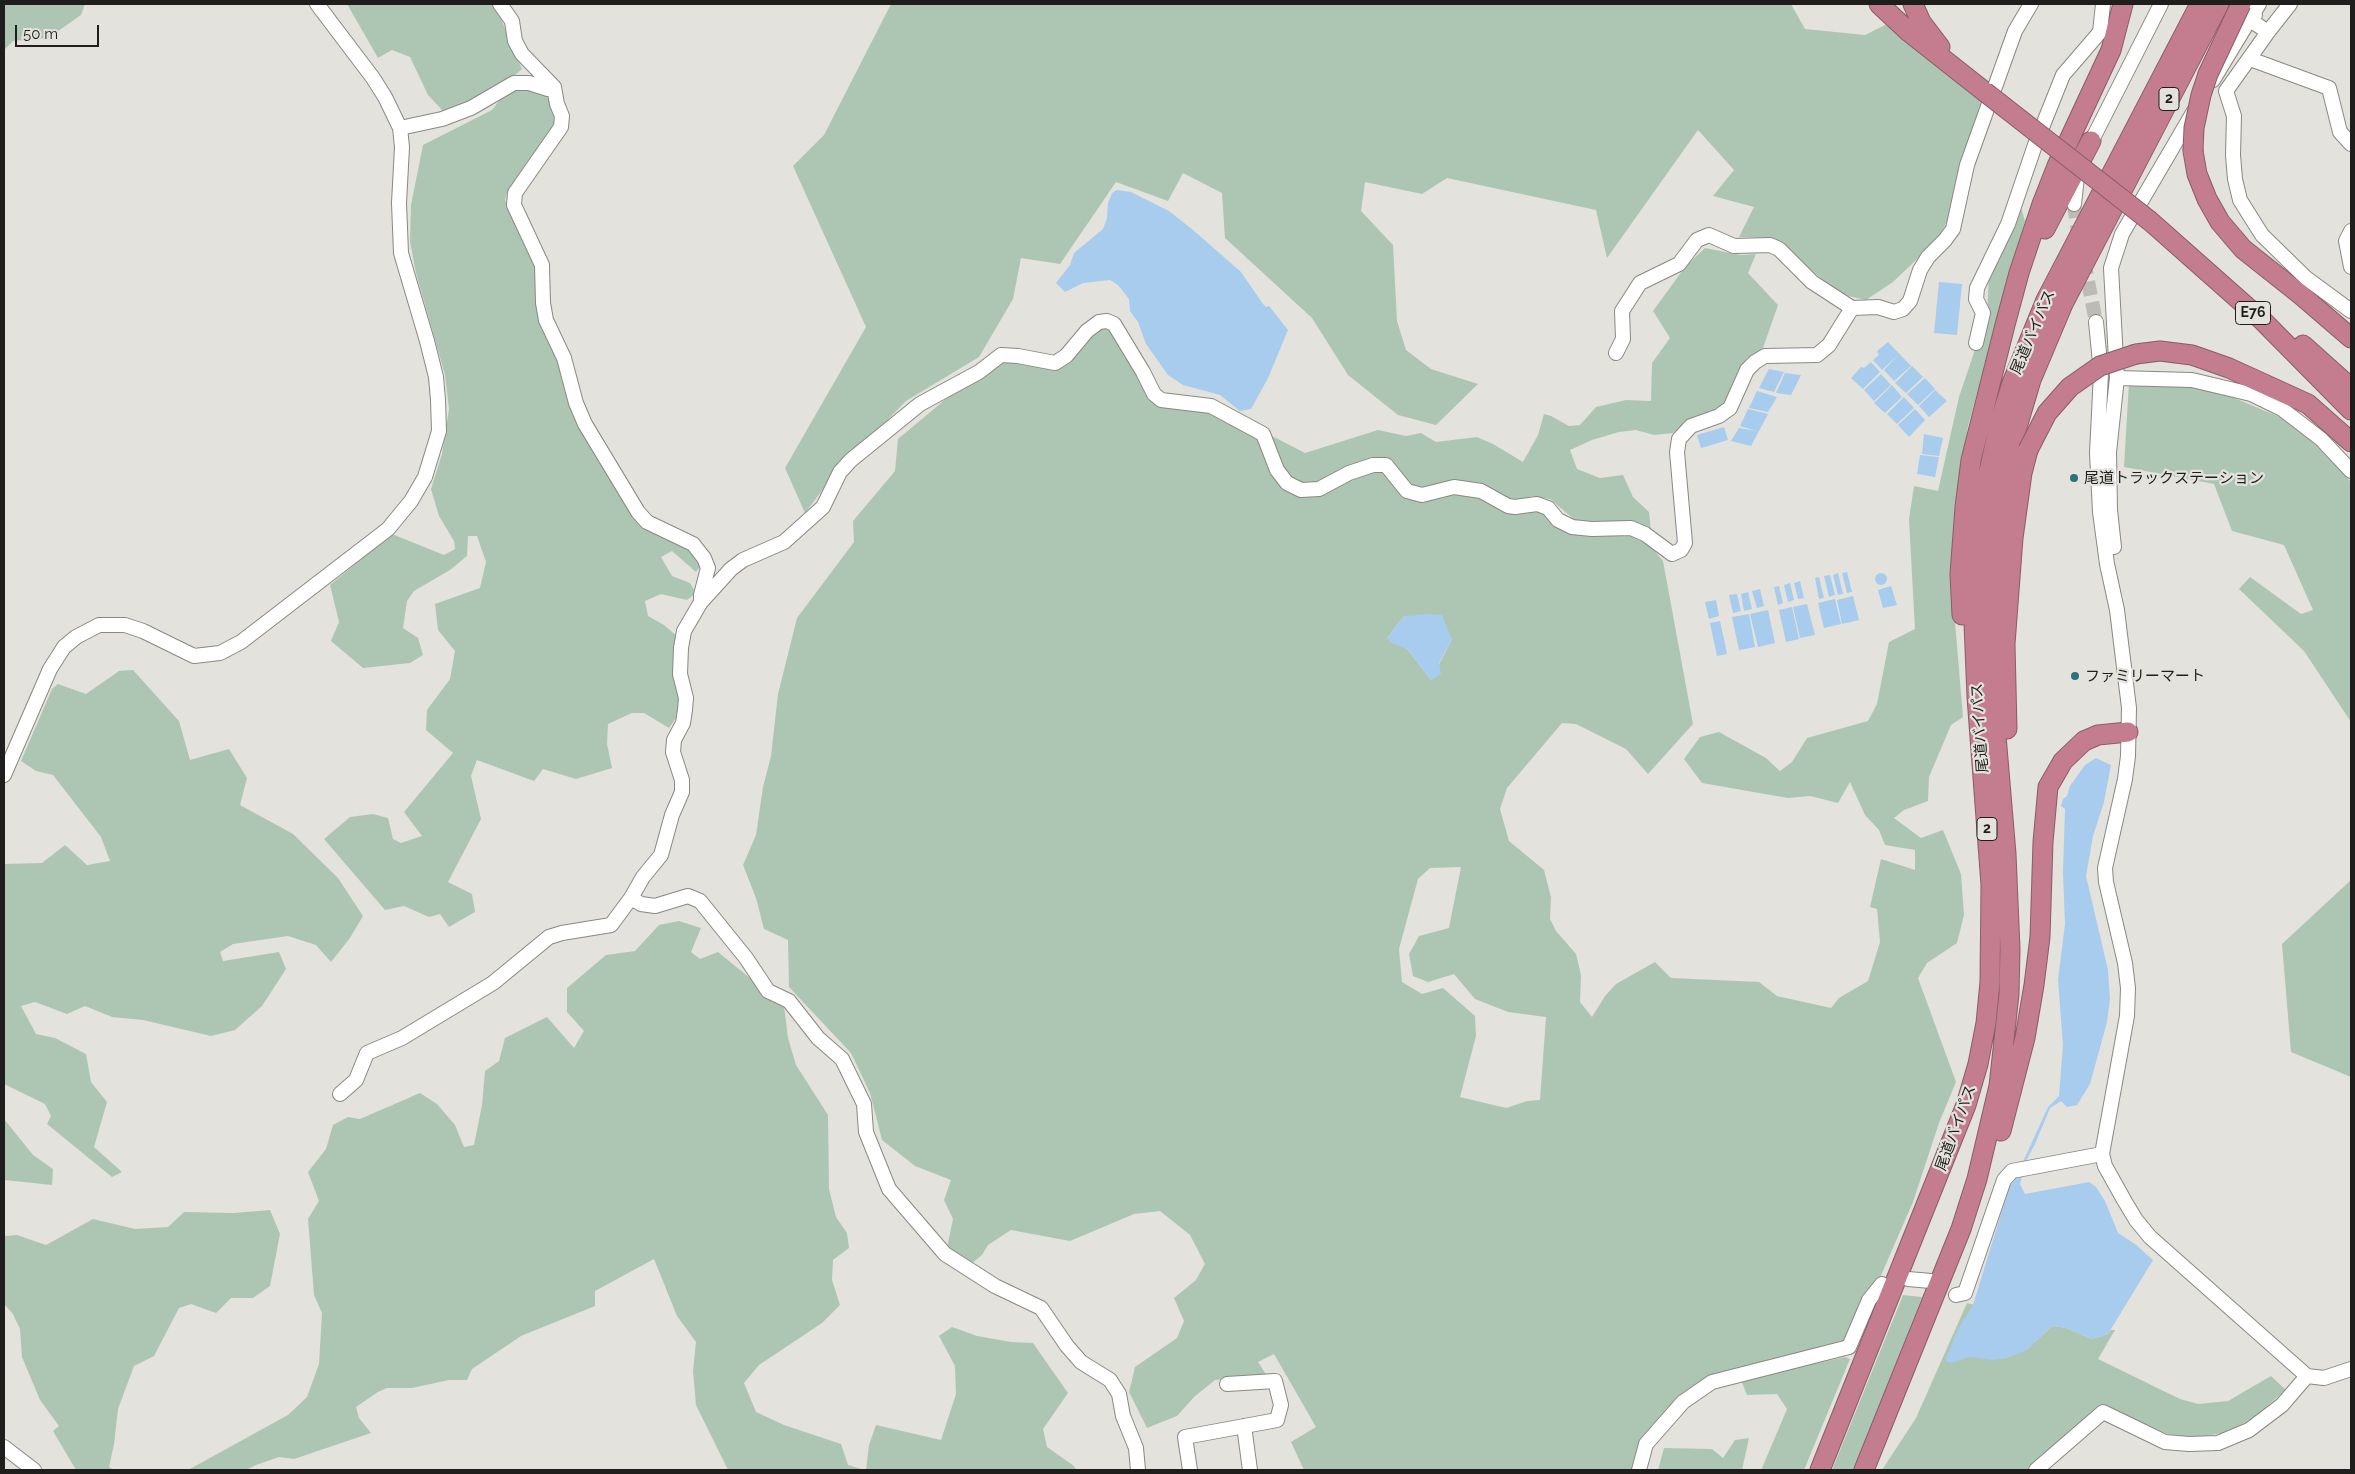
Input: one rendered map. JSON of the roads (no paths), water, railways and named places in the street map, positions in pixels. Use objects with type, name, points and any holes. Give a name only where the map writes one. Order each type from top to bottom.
[{"type":"highway","points":[[1879,4],[1927,46],[2151,219]]},
{"type":"highway","points":[[1896,4],[1909,27],[1927,46]]},
{"type":"highway","points":[[1913,4],[1929,35],[1986,90]]},
{"type":"highway","points":[[1924,4],[1932,32],[1947,54]]},
{"type":"highway","points":[[1988,837],[1963,641],[1960,574],[1964,507],[1970,460],[2019,273],[2039,212],[2057,166],[2111,50],[2123,4]]},
{"type":"highway","name":"尾道バイパス","points":[[1820,1470],[1966,1105],[1978,1064],[1986,1023],[1990,982],[1991,885],[1977,697],[1974,599],[1980,512],[2000,421],[2012,383],[2046,300],[2200,4]]},
{"type":"highway","name":"尾道バイパス","points":[[1864,1470],[1964,1220],[1980,1170],[1999,1086],[2009,994],[2010,950],[2006,854],[1993,700],[1990,605],[1998,510],[2006,464],[2031,380],[2063,304],[2219,4]]},
{"type":"highway","points":[[2246,12],[2208,74],[2201,95],[2194,128],[2193,151],[2197,174],[2207,199],[2220,222],[2243,249],[2351,338]]},
{"type":"highway","points":[[2005,325],[2040,240],[2091,141]]},
{"type":"highway","name":"E76","points":[[2151,219],[2351,388]]},
{"type":"highway","name":"E76","points":[[2151,219],[2263,321],[2351,410]]},
{"type":"highway","points":[[1999,1086],[2010,1039],[2019,958],[2019,920],[2007,756],[2005,644],[2013,538],[2022,473],[2028,450],[2047,413],[2070,387],[2100,366],[2136,354],[2160,351],[2192,355],[2229,368],[2308,404],[2351,442]]},
{"type":"highway","points":[[1897,1390],[1921,1343],[1968,1229],[1998,1141],[2013,1089],[2025,1038],[2040,937],[2043,834],[2048,788],[2062,760],[2084,741],[2098,734],[2128,732]]},
{"type":"street","points":[[4,775],[50,669],[64,647],[76,638],[99,626],[125,625],[143,630],[194,656],[220,653],[241,642],[388,529],[411,502],[425,477],[434,453],[439,431],[438,400],[436,377],[427,341],[401,253],[399,203],[402,147],[400,128],[386,97],[317,4]]},
{"type":"street","points":[[500,4],[508,14],[515,41],[522,54],[554,87],[562,116],[561,127],[515,193],[514,205],[542,266],[543,303],[546,320],[564,358],[576,403],[585,424],[638,512],[647,522],[692,544],[704,558],[708,568],[701,602]]},
{"type":"street","points":[[1616,353],[1624,339],[1622,311],[1640,284],[1678,264],[1697,240],[1709,235],[1734,246],[1770,245],[1779,249],[1812,282],[1852,308],[1878,307],[1894,312],[1903,309],[1910,300],[1920,270],[1928,257],[1953,229],[1967,165],[2015,31],[2031,4]]},
{"type":"street","points":[[1976,343],[1983,313],[1976,299],[1977,288],[2008,224],[2035,146],[2063,75],[2100,32],[2104,4]]},
{"type":"street","points":[[2074,204],[2074,186],[2078,171],[2091,141],[2161,4]]},
{"type":"street","points":[[2117,610],[2109,480],[2110,424],[2117,378],[2111,268],[2122,234],[2246,12],[2259,4]]},
{"type":"street","points":[[2246,12],[2268,4]]},
{"type":"street","points":[[2290,4],[2226,91],[2234,116],[2233,155],[2235,179],[2240,200],[2262,235],[2306,278],[2351,311]]},
{"type":"street","points":[[2246,12],[2268,32]]},
{"type":"street","points":[[2250,59],[2329,88],[2340,132],[2351,144]]},
{"type":"street","points":[[400,128],[442,119],[470,108],[514,83],[530,83],[548,89],[554,87]]},
{"type":"street","points":[[2351,231],[2346,241],[2351,267]]},
{"type":"street","points":[[340,1094],[356,1080],[367,1053],[402,1038],[493,984],[548,937],[611,925],[631,898],[643,877],[661,855],[672,815],[682,792],[682,780],[673,752],[674,740],[683,724],[686,698],[680,674],[681,648],[684,631],[701,602],[731,569],[743,560],[784,542],[823,507],[840,472],[851,460],[920,404],[979,372],[1001,355],[1056,363],[1066,356],[1087,331],[1098,322],[1107,320],[1114,324],[1154,394],[1161,400],[1211,406],[1263,434],[1277,470],[1287,483],[1301,490],[1319,489],[1349,473],[1373,465],[1386,465],[1407,491],[1422,495],[1454,487],[1481,491],[1508,506],[1516,507],[1537,504],[1548,508],[1558,520],[1572,527],[1592,530],[1631,528],[1645,534],[1672,554],[1681,550],[1685,543],[1677,452],[1679,439],[1691,426],[1719,416],[1730,408],[1747,370],[1755,362],[1765,356],[1817,355],[1829,345],[1852,308]]},
{"type":"street","points":[[2096,322],[2100,373],[2097,444],[2100,512],[2127,682],[2128,732],[2125,779],[2105,868],[2106,882],[2125,962],[2128,988],[2127,1016],[2102,1154],[2105,1166],[2124,1200],[2136,1220],[2150,1237],[2307,1376],[2324,1378],[2351,1369]]},
{"type":"street","points":[[2117,378],[2192,380],[2251,394],[2282,409],[2321,438],[2351,471]]},
{"type":"street","points":[[631,898],[641,904],[655,906],[688,896],[700,901],[746,958],[768,991],[788,1000],[818,1038],[842,1059],[864,1104],[866,1132],[879,1159],[889,1189],[945,1254],[995,1286],[1041,1308],[1067,1346],[1081,1362],[1110,1380],[1119,1394],[1123,1416],[1136,1448],[1138,1470]]},
{"type":"street","points":[[1956,1295],[1965,1293],[2004,1180],[2012,1171],[2102,1154]]},
{"type":"street","points":[[1908,1279],[1931,1281]]},
{"type":"street","points":[[1640,1470],[1646,1444],[1683,1402],[1712,1382],[1849,1348],[1869,1300],[1882,1284]]},
{"type":"street","points":[[2036,1470],[2103,1412],[2165,1442],[2189,1444],[2218,1443],[2249,1430],[2282,1405],[2307,1376]]},
{"type":"street","points":[[1190,1470],[1185,1436],[1277,1420],[1281,1405],[1275,1381],[1227,1384]]},
{"type":"street","points":[[1244,1426],[1250,1470]]},
{"type":"street","points":[[4,1447],[34,1470]]},
{"type":"water","points":[[1117,190],[1131,192],[1169,211],[1193,230],[1241,272],[1263,304],[1266,307],[1269,306],[1288,330],[1268,378],[1251,409],[1240,411],[1220,395],[1183,385],[1168,375],[1146,344],[1138,322],[1130,311],[1129,299],[1118,285],[1110,280],[1083,283],[1065,292],[1056,283],[1070,265],[1074,253],[1103,229],[1107,218],[1108,203],[1112,193]]},
{"type":"water","points":[[1939,282],[1962,284],[1957,335],[1934,333]]},
{"type":"water","points":[[1888,342],[1911,366],[1894,381],[1884,370],[1899,354],[1882,370],[1873,360],[1879,355],[1877,351]]},
{"type":"water","points":[[1871,362],[1880,372],[1863,389],[1851,378],[1861,367],[1864,368]]},
{"type":"water","points":[[1912,366],[1923,377],[1906,393],[1895,383]]},
{"type":"water","points":[[1769,369],[1784,372],[1774,392],[1759,388]]},
{"type":"water","points":[[1785,373],[1801,375],[1791,395],[1776,393]]},
{"type":"water","points":[[1881,374],[1891,385],[1874,401],[1864,390]]},
{"type":"water","points":[[1925,378],[1935,389],[1918,405],[1907,394]]},
{"type":"water","points":[[1892,385],[1902,397],[1885,413],[1874,403]]},
{"type":"water","points":[[1935,390],[1947,401],[1929,417],[1919,406]]},
{"type":"water","points":[[1757,391],[1777,397],[1768,412],[1749,408]]},
{"type":"water","points":[[1904,397],[1914,408],[1897,424],[1887,414]]},
{"type":"water","points":[[1748,409],[1768,414],[1751,446],[1731,441],[1739,428],[1756,431],[1740,426]]},
{"type":"water","points":[[1915,409],[1925,420],[1909,437],[1898,425]]},
{"type":"water","points":[[1724,427],[1728,440],[1701,448],[1697,435]]},
{"type":"water","points":[[1924,434],[1943,438],[1939,456],[1922,454]]},
{"type":"water","points":[[1920,455],[1939,457],[1935,477],[1917,474]]},
{"type":"water","points":[[1847,572],[1852,592],[1847,593],[1842,573]]},
{"type":"water","points":[[1838,573],[1843,594],[1838,595],[1833,575]]},
{"type":"water","points":[[1879,573],[1883,573],[1887,579],[1883,585],[1879,585],[1875,581],[1875,577]]},
{"type":"water","points":[[1830,575],[1835,595],[1829,597],[1824,576]]},
{"type":"water","points":[[1819,577],[1824,598],[1819,599],[1815,578]]},
{"type":"water","points":[[1800,581],[1804,598],[1798,599],[1794,583]]},
{"type":"water","points":[[1790,583],[1794,600],[1788,602],[1784,585]]},
{"type":"water","points":[[1779,586],[1783,603],[1778,605],[1774,587]]},
{"type":"water","points":[[1891,586],[1897,605],[1883,608],[1878,590]]},
{"type":"water","points":[[1760,589],[1764,606],[1757,608],[1752,591]]},
{"type":"water","points":[[1748,592],[1752,609],[1744,611],[1741,594]]},
{"type":"water","points":[[1737,594],[1741,611],[1733,613],[1729,595]]},
{"type":"water","points":[[1853,596],[1859,620],[1842,624],[1837,600]]},
{"type":"water","points":[[1835,599],[1841,624],[1824,628],[1818,603]]},
{"type":"water","points":[[1716,600],[1719,616],[1709,619],[1705,602]]},
{"type":"water","points":[[1807,604],[1815,635],[1800,638],[1793,607]]},
{"type":"water","points":[[1792,607],[1799,639],[1786,642],[1779,610]]},
{"type":"water","points":[[1768,610],[1775,643],[1758,647],[1750,614]]},
{"type":"water","points":[[1749,614],[1755,647],[1739,650],[1732,617]]},
{"type":"water","points":[[1442,615],[1452,639],[1439,663],[1441,674],[1431,680],[1407,649],[1392,643],[1387,638],[1404,616]]},
{"type":"water","points":[[1720,621],[1727,654],[1717,656],[1710,623]]},
{"type":"water","points":[[2096,758],[2111,765],[2104,802],[2093,836],[2086,876],[2108,970],[2110,999],[2107,1022],[2090,1084],[2077,1105],[2067,1107],[2061,1101],[2050,1108],[2035,1144],[2025,1163],[2022,1164],[2048,1107],[2059,1096],[2063,1045],[2058,980],[2065,924],[2063,872],[2065,809],[2061,806],[2070,786],[2085,765]]},
{"type":"water","points":[[2023,1173],[2020,1184],[2025,1194],[2089,1182],[2096,1187],[2105,1201],[2118,1233],[2135,1244],[2153,1260],[2108,1334],[2092,1339],[2066,1328],[2054,1326],[2027,1350],[2008,1358],[1993,1360],[1970,1357],[1951,1363],[1945,1361],[1958,1329],[1973,1305],[2009,1188],[2019,1174]]},
{"type":"tunnel","points":[[2074,204],[2079,240]]},
{"type":"tunnel","points":[[2084,261],[2096,322]]},
{"type":"place","name":"尾道トラックステーション","points":[[2074,478]]},
{"type":"place","name":"ファミリーマート","points":[[2075,676]]}]
